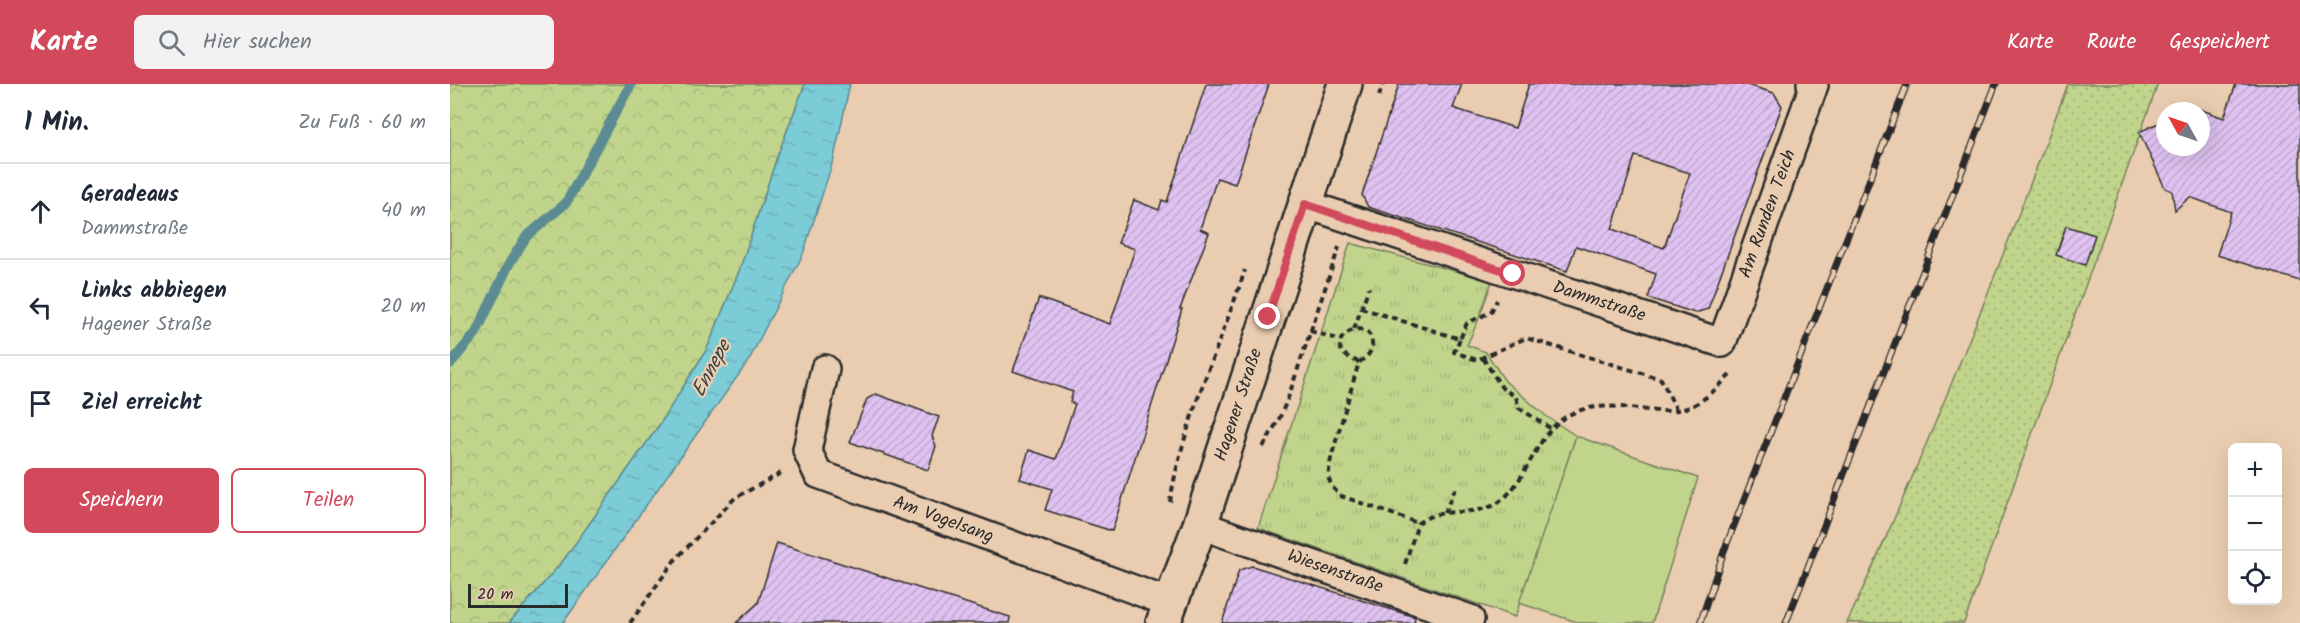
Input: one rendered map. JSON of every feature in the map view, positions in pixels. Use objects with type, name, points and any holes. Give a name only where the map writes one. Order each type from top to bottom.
[{"type":"main road","name":"Hagener Straße","points":[[1167,613],[1200,525],[1345,84]]},
{"type":"street","name":"Am Runden Teich","points":[[1722,343],[1812,85]]},
{"type":"street","name":"Dammstraße","points":[[1305,204],[1722,343]]},
{"type":"street","points":[[818,474],[807,450],[825,369]]},
{"type":"street","name":"Am Vogelsang","points":[[818,474],[1167,613]]},
{"type":"street","name":"Wiesenstraße","points":[[1200,525],[1470,619]]},
{"type":"path","points":[[1376,105],[1383,84]]},
{"type":"path","points":[[1262,449],[1280,419],[1348,219]]},
{"type":"path","points":[[1168,512],[1174,475],[1216,347],[1228,322],[1247,265]]},
{"type":"path","points":[[1513,274],[1491,312],[1467,323],[1454,352],[1477,360],[1526,338],[1661,379],[1676,409]]},
{"type":"path","points":[[1354,329],[1369,287]]},
{"type":"path","points":[[1361,308],[1460,339]]},
{"type":"path","points":[[1359,362],[1347,358],[1341,350],[1341,340],[1345,333],[1354,329],[1362,330],[1369,335],[1372,343],[1371,352],[1359,362],[1331,458],[1328,477],[1332,487],[1341,496],[1418,523]]},
{"type":"path","points":[[1310,331],[1341,340]]},
{"type":"path","points":[[1483,358],[1502,388],[1516,397],[1519,408],[1551,428]]},
{"type":"path","points":[[1399,594],[1408,551],[1418,523],[1431,516],[1444,513],[1483,510],[1502,500],[1513,488],[1551,428],[1572,413],[1605,405],[1659,410],[1687,408],[1710,394],[1730,375]]},
{"type":"path","points":[[630,623],[674,561],[735,498],[782,472],[818,474]]},
{"type":"path","points":[[1444,513],[1457,485]]},
{"type":"green space","points":[[450,84],[805,84],[777,157],[740,269],[707,349],[660,424],[563,561],[509,623],[450,623]]},
{"type":"green space","points":[[2068,84],[2158,84],[1964,623],[1847,623],[1907,490],[1963,356]]},
{"type":"green space","points":[[1350,243],[1492,281],[1467,345],[1486,352],[1505,381],[1546,416],[1576,436],[1515,617],[1258,528]]},
{"type":"green space","points":[[1576,436],[1698,478],[1652,623],[1580,623],[1519,603]]},
{"type":"water","name":"Ennepe","points":[[805,84],[850,84],[834,158],[803,254],[749,360],[563,623],[509,623],[563,561],[660,424],[707,349],[740,269],[777,157]]},
{"type":"building","points":[[1206,84],[1269,84],[1235,184],[1217,178],[1200,229],[1209,233],[1180,309],[1182,309],[1112,531],[1045,510],[1052,489],[1020,479],[1029,450],[1056,459],[1075,404],[1070,402],[1073,392],[1013,371],[1039,298],[1110,324],[1135,249],[1118,243],[1134,200],[1159,210],[1162,200],[1167,202]]},
{"type":"building","points":[[1399,84],[1462,84],[1453,108],[1515,128],[1529,84],[1744,84],[1774,93],[1782,106],[1708,309],[1695,313],[1648,298],[1656,274],[1576,246],[1567,271],[1368,207],[1362,195]],"holes":[[[1635,156],[1690,173],[1664,248],[1612,229]]]},
{"type":"building","points":[[2236,84],[2300,84],[2300,281],[2217,255],[2231,212],[2190,197],[2175,210],[2172,191],[2165,188],[2139,132],[2156,124],[2156,156],[2210,156],[2210,113],[2224,118]]},
{"type":"building","points":[[2066,226],[2095,235],[2085,265],[2056,255]]},
{"type":"building","points":[[876,394],[939,417],[932,436],[936,446],[928,470],[850,442],[867,399]]},
{"type":"building","points":[[777,543],[1010,617],[1009,623],[736,623],[758,603]]},
{"type":"building","points":[[1252,566],[1415,617],[1414,623],[1222,623],[1239,570]]},
{"type":"waterway","points":[[450,364],[476,333],[509,264],[526,237],[566,203],[631,84]]},
{"type":"railway","points":[[1700,623],[1724,551],[1907,84]]},
{"type":"railway","points":[[1786,623],[1996,84]]},
{"type":"route","points":[[1268,317],[1305,204],[1513,274]]}]
